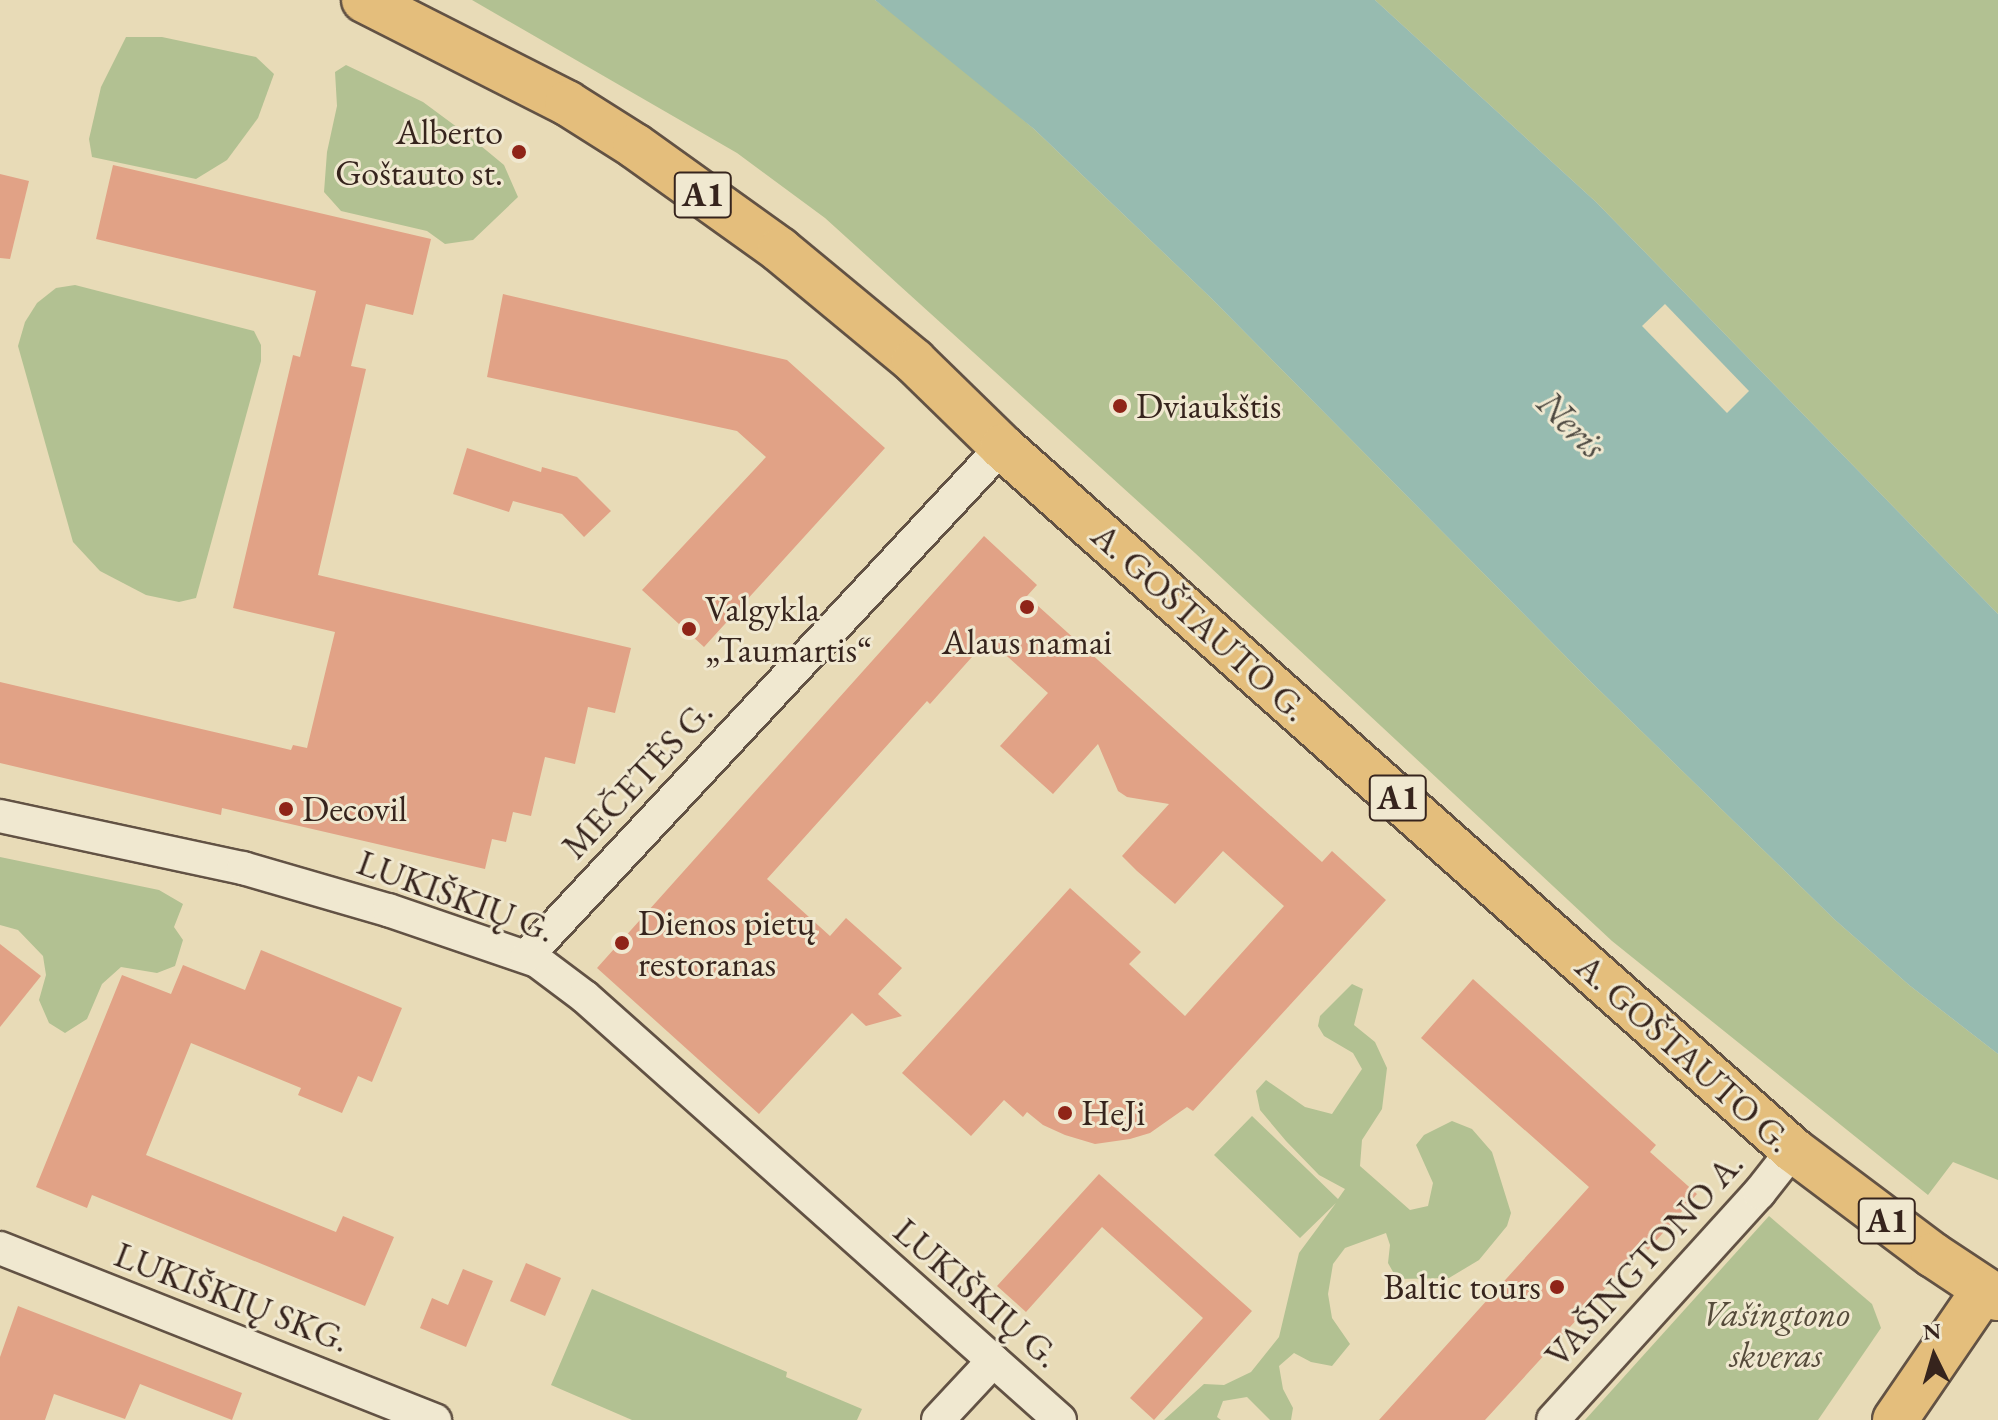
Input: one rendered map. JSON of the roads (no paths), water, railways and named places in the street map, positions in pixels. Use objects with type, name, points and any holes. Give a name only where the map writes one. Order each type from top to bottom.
[{"type":"main road","name":"A. GOŠTAUTO G.","points":[[364,0],[567,103],[635,146],[780,250],[914,361],[1002,447],[1793,1150],[1991,1294]]},
{"type":"main road","points":[[1895,1420],[1991,1294]]},
{"type":"street","name":"MEČETĖS G.","points":[[527,956],[1002,447]]},
{"type":"street","name":"LUKIŠKIŲ G.","points":[[0,816],[243,868],[388,910],[527,956],[585,997],[1060,1420]]},
{"type":"street","name":"VAŠINGTONO A.","points":[[1553,1420],[1759,1193],[1793,1150]]},
{"type":"street","name":"LUKIŠKIŲ SKG.","points":[[0,1248],[435,1420]]},
{"type":"street","points":[[938,1420],[993,1361]]},
{"type":"water","name":"Neris","points":[[875,0],[1375,0],[1596,202],[1998,614],[1998,1054],[1909,985],[1834,919],[1588,679],[1211,298],[1034,129]]},
{"type":"place","name":"Alberto Goštauto st.","points":[[519,152]]},
{"type":"place","name":"Dviaukštis","points":[[1120,406]]},
{"type":"place","name":"Alaus namai","points":[[1027,607]]},
{"type":"place","name":"Valgykla „Taumartis“","points":[[689,629]]},
{"type":"place","name":"Decovil","points":[[286,809]]},
{"type":"place","name":"Dienos pietų restoranas","points":[[622,943]]},
{"type":"place","name":"HeJi","points":[[1065,1113]]},
{"type":"place","name":"Baltic tours","points":[[1557,1287]]},
{"type":"park label","name":"Vašingtono skveras","points":[[1776,1334]]}]
